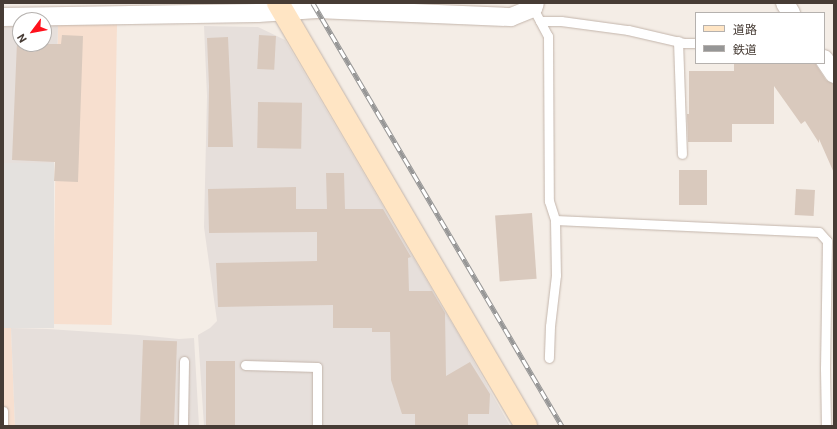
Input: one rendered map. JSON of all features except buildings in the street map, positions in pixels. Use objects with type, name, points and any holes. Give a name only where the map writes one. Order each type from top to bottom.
[{"type":"street","points":[[785,3],[790,12]]},
{"type":"street","points":[[3,18],[281,8],[317,9],[339,7],[511,17],[536,11]]},
{"type":"street","points":[[281,8],[526,426]]},
{"type":"street","points":[[825,60],[834,74]]},
{"type":"lane","points":[[536,11],[561,21],[613,28],[695,43]]},
{"type":"lane","points":[[536,11],[548,36],[549,201],[555,220],[556,275],[550,326],[549,358]]},
{"type":"lane","points":[[678,41],[682,154]]},
{"type":"lane","points":[[555,220],[820,232],[827,241],[825,369],[826,426]]},
{"type":"lane","points":[[183,426],[184,361]]},
{"type":"lane","points":[[245,365],[317,367],[317,426]]},
{"type":"lane","points":[[3,411],[4,426]]},
{"type":"shaded area","points":[[58,23],[117,24],[112,325],[53,324]]},
{"type":"shaded area","points":[[52,25],[58,25],[54,163],[3,163],[3,27],[12,26],[12,52],[52,52]]},
{"type":"shaded area","points":[[204,26],[258,27],[285,40],[460,337],[510,426],[204,426],[198,335],[210,328],[217,321],[204,227],[207,96]]},
{"type":"shaded area","points":[[3,163],[54,163],[54,328],[3,328]]},
{"type":"shaded area","points":[[3,328],[11,328],[15,426],[3,426]]},
{"type":"shaded area","points":[[11,328],[48,329],[179,339],[194,338],[199,426],[15,426]]},
{"type":"railway","points":[[313,3],[562,426]]}]
